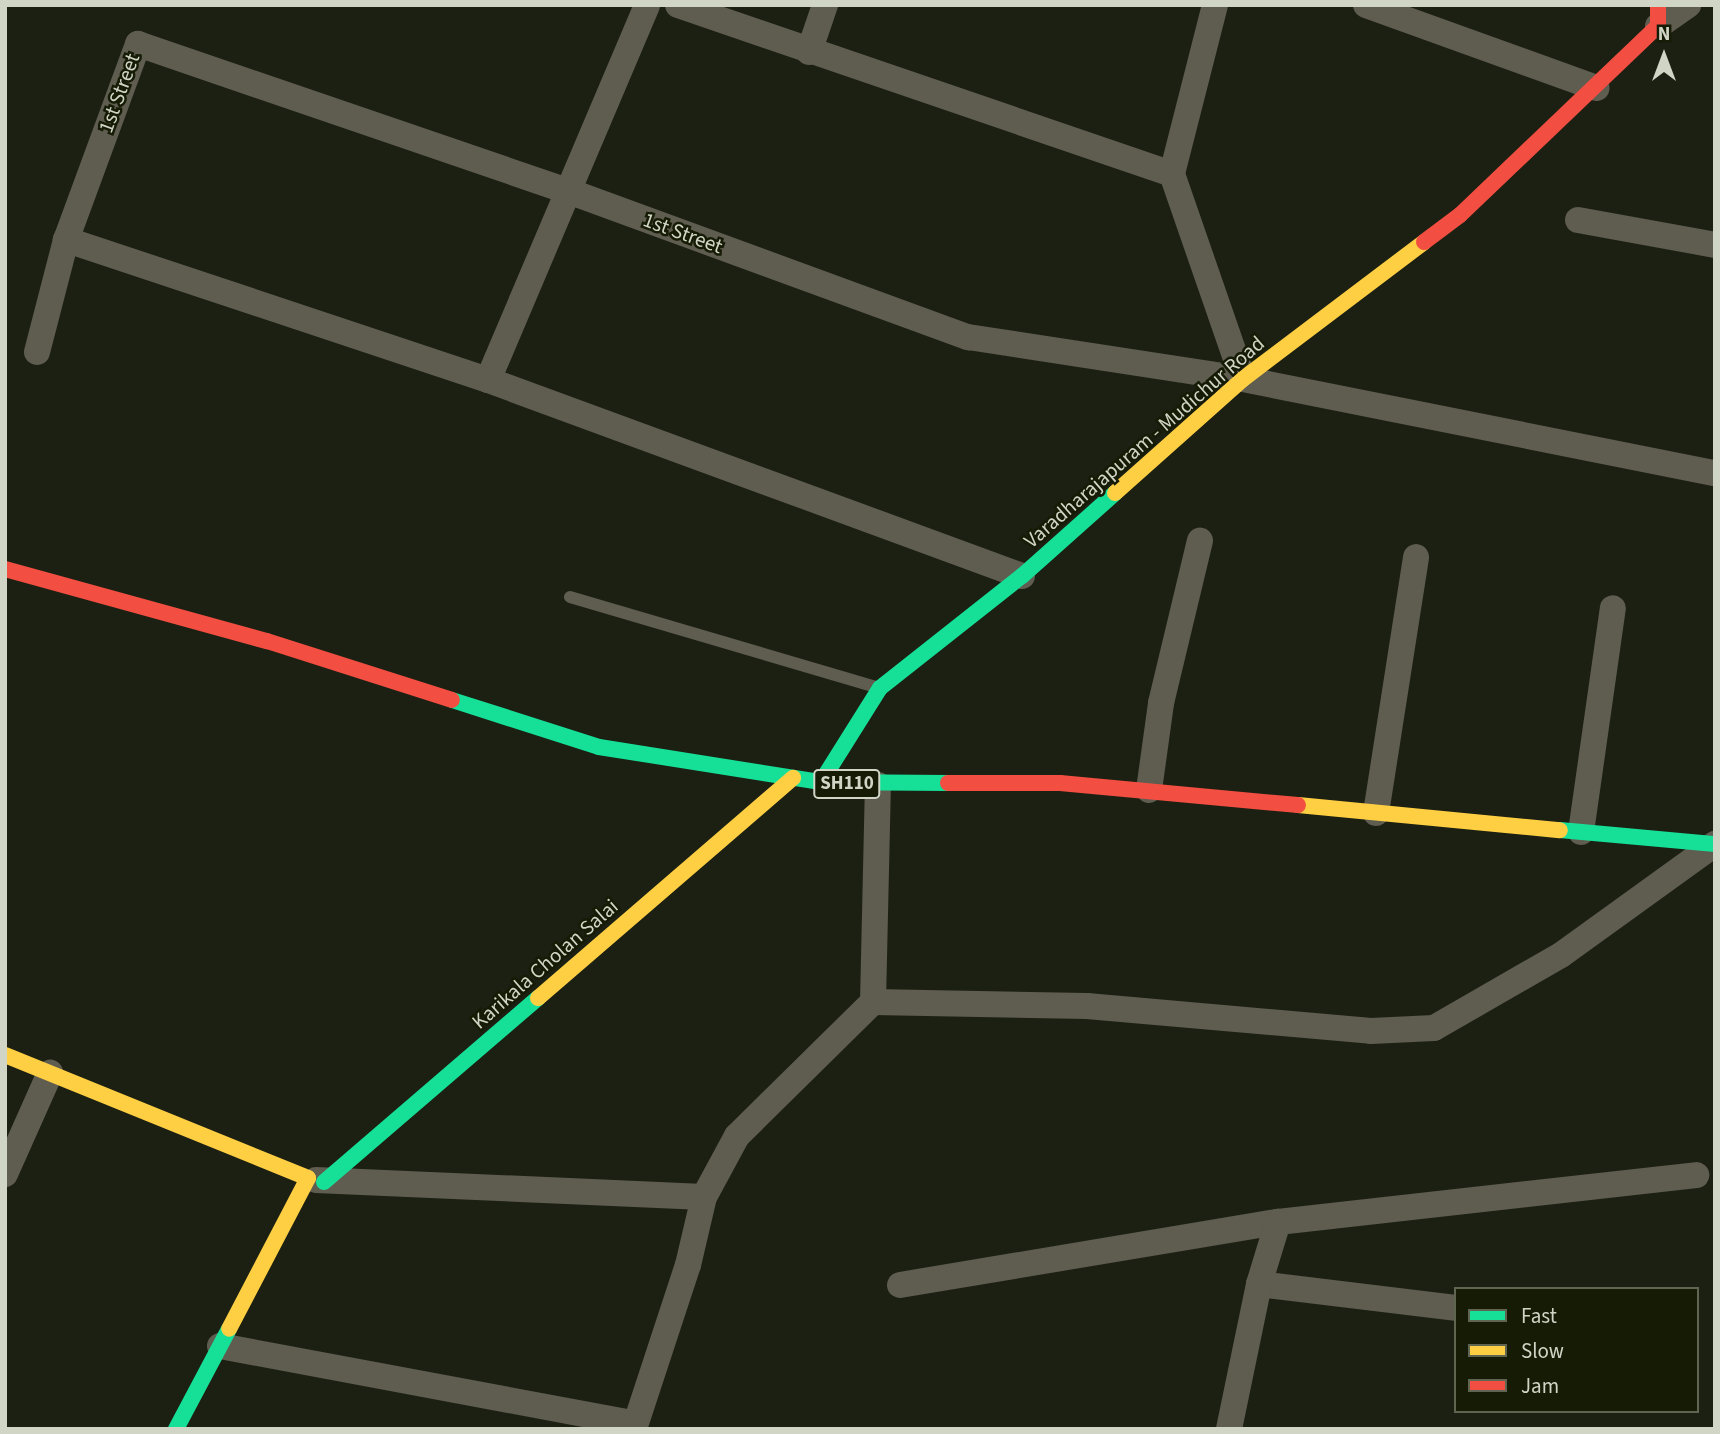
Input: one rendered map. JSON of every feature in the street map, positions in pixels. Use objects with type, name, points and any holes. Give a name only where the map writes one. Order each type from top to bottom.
[{"type":"street","points":[[488,380],[571,192],[647,5]]},
{"type":"street","points":[[678,5],[1172,174]]},
{"type":"street","points":[[809,52],[825,5]]},
{"type":"street","points":[[1215,5],[1172,174],[1243,379]]},
{"type":"street","points":[[1366,5],[1596,89]]},
{"type":"street","points":[[1658,16],[1688,5]]},
{"type":"street","name":"Varadharajapuram - Mudichur Road","points":[[821,782],[880,688],[1022,576],[1243,379],[1460,215],[1596,89],[1658,16]]},
{"type":"street","name":"1st Street","points":[[66,240],[138,44],[571,192],[968,337],[1243,379],[1715,472]]},
{"type":"street","points":[[1578,220],[1715,245]]},
{"type":"street","points":[[37,352],[66,240],[488,380],[1022,576]]},
{"type":"street","points":[[1149,790],[1161,703],[1200,541]]},
{"type":"street","points":[[1376,813],[1416,557]]},
{"type":"street","name":"SH110","points":[[5,569],[280,645],[599,747],[821,782],[878,785],[1060,783],[1715,844]]},
{"type":"street","points":[[1581,832],[1613,608]]},
{"type":"street","name":"Karikala Cholan Salai","points":[[176,1429],[220,1346],[316,1180],[793,778]]},
{"type":"street","points":[[220,1346],[635,1426],[688,1265],[704,1197],[737,1136],[873,1002],[878,785]]},
{"type":"street","points":[[873,1002],[1087,1006],[1357,1030],[1434,1028],[1561,955],[1715,844]]},
{"type":"street","points":[[5,1055],[316,1180],[704,1197]]},
{"type":"street","points":[[5,1174],[50,1073]]},
{"type":"street","points":[[900,1285],[1278,1222],[1696,1175]]},
{"type":"street","points":[[1229,1429],[1259,1284],[1278,1222]]},
{"type":"street","points":[[1259,1284],[1454,1308]]},
{"type":"lane","points":[[570,597],[880,688]]},
{"type":"traffic: fast","points":[[821,782],[880,688],[1022,576],[1115,493]]},
{"type":"traffic: fast","points":[[452,700],[599,747],[821,782],[948,783]]},
{"type":"traffic: fast","points":[[1560,830],[1715,844]]},
{"type":"traffic: fast","points":[[324,1182],[538,998]]},
{"type":"traffic: fast","points":[[176,1429],[229,1329]]},
{"type":"traffic: slow","points":[[1115,493],[1243,379],[1424,242]]},
{"type":"traffic: slow","points":[[538,998],[793,778]]},
{"type":"traffic: slow","points":[[1298,805],[1560,830]]},
{"type":"traffic: slow","points":[[5,1055],[308,1178],[229,1329]]},
{"type":"traffic: jam","points":[[1424,242],[1460,215],[1658,26],[1658,5]]},
{"type":"traffic: jam","points":[[5,569],[267,641],[452,700]]},
{"type":"traffic: jam","points":[[948,783],[1060,783],[1298,805]]}]
